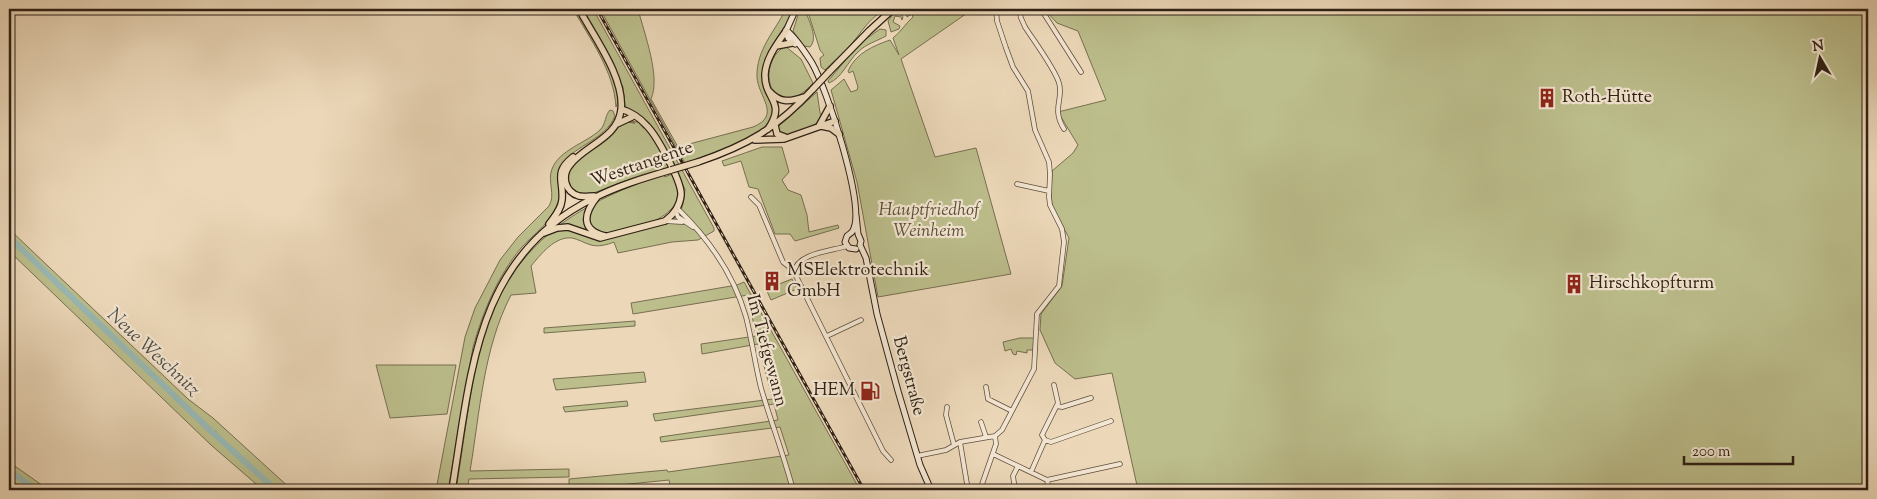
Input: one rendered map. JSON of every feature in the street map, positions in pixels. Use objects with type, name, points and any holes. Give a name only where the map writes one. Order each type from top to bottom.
[{"type":"main road","points":[[579,9],[617,80],[621,109],[615,126]]},
{"type":"main road","points":[[766,132],[777,111],[768,90],[765,73],[767,64],[796,9]]},
{"type":"main road","name":"Westtangente","points":[[452,490],[474,364],[486,319],[494,299],[508,274],[538,235],[565,214],[599,195],[698,162],[753,140],[766,132],[806,96],[892,10]]},
{"type":"main road","points":[[786,31],[792,43],[802,49]]},
{"type":"main road","name":"Bergstraße","points":[[786,31],[792,35],[812,64],[835,120],[855,200],[855,234]]},
{"type":"main road","points":[[776,46],[792,43]]},
{"type":"main road","points":[[768,90],[774,96],[784,101],[791,101],[806,96]]},
{"type":"main road","points":[[819,126],[830,106]]},
{"type":"main road","points":[[621,109],[623,113],[640,119]]},
{"type":"main road","points":[[538,235],[562,227],[575,229],[594,238],[600,238],[665,221],[676,209],[681,193],[677,179],[649,128],[640,119],[621,109]]},
{"type":"main road","points":[[545,229],[558,212],[562,203],[560,176],[563,166],[606,132],[621,109]]},
{"type":"main road","points":[[599,195],[582,196],[572,192],[566,184],[566,172],[571,163],[615,126],[632,117]]},
{"type":"main road","points":[[753,140],[784,139],[835,120]]},
{"type":"main road","points":[[775,125],[777,134],[790,137]]},
{"type":"main road","points":[[819,126],[831,128],[839,134]]},
{"type":"main road","points":[[599,195],[588,209],[587,220],[593,231],[608,236]]},
{"type":"main road","points":[[654,224],[676,209]]},
{"type":"main road","name":"Bergstraße","points":[[846,244],[847,236],[855,234],[861,238],[858,247],[868,266],[886,350],[917,456],[930,490]]},
{"type":"main road","points":[[846,244],[850,249],[858,247]]},
{"type":"street","points":[[917,456],[946,450],[960,442],[995,436],[1002,430],[1034,369],[1037,314],[1060,283],[1064,236],[1050,204],[1049,162],[1035,130],[1028,91],[1013,67],[997,22],[996,9]]},
{"type":"street","points":[[1019,9],[1020,18],[1060,84],[1058,112],[1064,128]]},
{"type":"street","points":[[1041,9],[1081,72]]},
{"type":"street","points":[[1018,184],[1049,192]]},
{"type":"street","points":[[751,197],[759,205],[782,262],[794,268]]},
{"type":"street","name":"Im Tiefgewann","points":[[676,209],[677,216],[695,228]]},
{"type":"street","name":"Im Tiefgewann","points":[[676,209],[706,240],[723,264],[742,305],[761,387],[793,490]]},
{"type":"street","name":"Im Tiefgewann","points":[[665,221],[685,222]]},
{"type":"street","points":[[794,268],[802,260],[846,244]]},
{"type":"street","points":[[794,268],[795,277],[827,336],[883,451],[891,460]]},
{"type":"street","points":[[827,336],[861,320]]},
{"type":"street","points":[[1054,385],[1058,403],[1042,435],[1045,440],[1051,442],[1110,421]]},
{"type":"street","points":[[986,388],[988,398],[1012,411]]},
{"type":"street","points":[[1057,406],[1062,407],[1091,398]]},
{"type":"street","points":[[947,407],[946,415],[954,445]]},
{"type":"street","points":[[981,422],[986,437]]},
{"type":"street","points":[[980,490],[996,444],[995,436]]},
{"type":"street","points":[[1031,472],[1045,440]]},
{"type":"street","points":[[960,442],[968,490]]},
{"type":"street","points":[[993,454],[1046,480],[1120,464]]},
{"type":"street","points":[[1015,490],[1013,476],[1018,466]]},
{"type":"street","points":[[1046,480],[1048,490]]},
{"type":"street","points":[[9,482],[21,490]]},
{"type":"green space","points":[[573,9],[576,9],[588,29],[611,73],[618,99],[616,107],[611,81],[606,68]]},
{"type":"green space","points":[[581,9],[593,9],[714,231],[698,240],[672,242],[618,253],[614,242],[597,246],[572,238],[560,240],[544,251],[531,266],[536,293],[511,295],[494,337],[484,381],[470,471],[569,469],[569,477],[469,479],[467,490],[456,490],[470,399],[481,345],[492,311],[507,282],[526,257],[548,235],[572,216],[600,200],[663,175],[665,177],[672,174],[676,182],[678,196],[668,213],[654,221],[659,225],[666,223],[676,217],[682,208],[685,189],[651,126],[625,106],[623,87]]},
{"type":"green space","points":[[600,9],[638,9],[653,67],[654,90],[651,99],[678,147],[753,127],[762,122],[766,117],[767,111],[757,77],[760,58],[767,41],[786,9],[792,9],[790,16],[767,55],[764,67],[764,86],[766,93],[773,103],[773,117],[753,135],[723,149],[685,163]]},
{"type":"green space","points":[[800,9],[805,9],[812,29],[813,39],[810,47],[804,46],[793,31]]},
{"type":"green space","points":[[807,9],[888,9],[870,21],[848,48],[825,70],[821,67],[820,58],[824,55],[820,50]]},
{"type":"green space","name":"Hauptfriedhof Weinheim","points":[[892,9],[973,9],[901,59],[935,157],[976,148],[1011,274],[878,297],[857,182],[831,90],[844,79],[851,92],[857,90],[858,87],[853,71],[849,73],[848,71],[860,55],[871,48],[890,40],[899,55],[893,38],[913,17],[912,14],[907,17],[905,10],[900,12],[903,17],[902,20],[901,17],[895,16],[893,22],[900,26],[899,29],[891,32],[888,21],[894,13]]},
{"type":"green space","points":[[1044,9],[1868,9],[1868,490],[1343,490],[1340,484],[1329,490],[1138,490],[1112,373],[1075,379],[1055,363],[1040,330],[1041,314],[1062,286],[1069,238],[1052,206],[1052,171],[1073,153],[1078,145],[1058,112],[1106,100],[1078,31],[1057,23]]},
{"type":"green space","points":[[880,29],[886,30],[886,36],[861,49],[838,77],[829,83],[828,81],[859,44]]},
{"type":"green space","points":[[785,46],[801,59],[813,83],[799,95],[788,99],[778,96],[772,89],[769,79],[770,67],[775,55]]},
{"type":"green space","points":[[817,92],[820,113],[823,117],[803,131],[784,135],[779,134],[777,128]]},
{"type":"green space","points":[[610,110],[613,111],[615,116],[605,131],[575,151],[562,164],[558,174],[560,195],[555,211],[512,259],[492,295],[473,347],[448,490],[436,490],[465,337],[475,308],[500,260],[518,237],[549,206],[552,197],[550,178],[555,162],[600,130]]},
{"type":"green space","points":[[625,122],[635,123],[627,122],[644,123],[670,167],[641,175],[591,194],[583,195],[573,191],[567,182],[567,176],[572,165]]},
{"type":"green space","points":[[762,147],[782,147],[789,172],[782,180],[788,190],[801,195],[807,215],[809,232],[838,225],[839,228],[795,241],[790,234],[775,234],[758,189],[749,187],[741,161],[724,166],[722,161]]},
{"type":"green space","points":[[9,229],[188,399],[213,418],[292,490],[263,490],[211,445],[9,251]]},
{"type":"green space","points":[[792,279],[797,289],[771,300],[766,289]]},
{"type":"green space","points":[[744,282],[860,490],[671,490],[669,480],[569,490],[569,479],[667,470],[668,472],[789,455],[780,427],[661,442],[660,437],[778,420],[774,404],[655,421],[653,414],[773,399],[758,344],[702,354],[701,344],[756,336],[748,295],[633,314],[631,303],[737,285]]},
{"type":"green space","points":[[635,321],[635,326],[544,333],[544,328]]},
{"type":"green space","points":[[1020,338],[1035,338],[1035,350],[1027,350],[1027,353],[1017,351],[1016,355],[1013,354],[1011,349],[1005,351],[1003,342]]},
{"type":"green space","points":[[376,365],[456,365],[447,414],[390,418]]},
{"type":"green space","points":[[644,372],[646,382],[556,390],[553,379]]},
{"type":"green space","points":[[627,401],[628,406],[565,412],[563,407]]},
{"type":"green space","points":[[9,462],[49,490],[25,490],[9,479]]},
{"type":"waterway","name":"Neue Weschnitz","points":[[9,237],[212,432],[276,490]]},
{"type":"waterway","name":"Neue Weschnitz","points":[[212,432],[216,431]]},
{"type":"waterway","points":[[9,471],[37,490]]},
{"type":"railway","points":[[597,9],[864,490]]},
{"type":"place","name":"Roth-Hütte","points":[[1547,98]]},
{"type":"place","name":"MSElektrotechnik GmbH","points":[[772,281]]},
{"type":"place","name":"Hirschkopfturm","points":[[1574,284]]},
{"type":"place","name":"HEM","points":[[870,391]]}]
